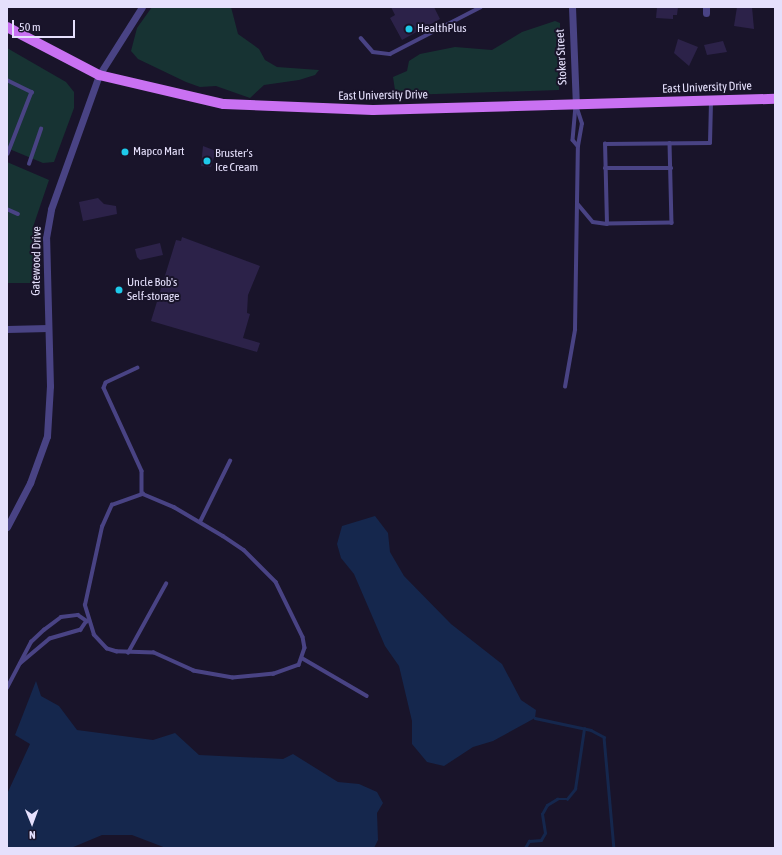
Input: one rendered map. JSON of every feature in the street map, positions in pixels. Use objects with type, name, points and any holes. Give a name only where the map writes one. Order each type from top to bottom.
[{"type":"main road","name":"East University Drive","points":[[7,27],[99,75],[175,95],[274,109],[576,106],[775,99]]},
{"type":"street","name":"Gatewood Drive","points":[[7,527],[30,484],[47,436],[48,328],[46,238],[51,209],[99,75],[142,7]]},
{"type":"street","name":"Stoker Street","points":[[572,7],[576,106]]},
{"type":"street","points":[[7,329],[48,328]]},
{"type":"lane","points":[[361,38],[373,52],[390,54],[481,7]]},
{"type":"lane","points":[[7,80],[32,92],[8,154]]},
{"type":"lane","points":[[607,224],[605,144],[710,143],[711,101]]},
{"type":"lane","points":[[576,106],[573,140],[578,146]]},
{"type":"lane","points":[[565,387],[575,349],[578,146],[582,117],[576,106]]},
{"type":"lane","points":[[29,164],[41,129]]},
{"type":"lane","points":[[578,204],[593,222],[607,224],[672,223],[670,143]]},
{"type":"lane","points":[[605,168],[671,168]]},
{"type":"lane","points":[[7,209],[18,214]]},
{"type":"lane","points":[[138,368],[106,383],[104,388],[142,471],[142,494]]},
{"type":"lane","points":[[200,522],[230,461]]},
{"type":"lane","points":[[7,688],[31,642],[61,617],[78,615],[87,621],[107,649],[128,653],[154,653],[194,670],[233,678],[274,674],[299,665],[305,648],[303,637],[276,582],[244,550],[200,522],[142,494],[120,501],[107,515],[85,605],[87,621],[81,630],[50,638],[21,663]]},
{"type":"lane","points":[[128,653],[166,584]]},
{"type":"lane","points":[[302,658],[367,696]]},
{"type":"green space","points":[[152,7],[231,7],[238,34],[259,49],[265,60],[277,67],[319,70],[315,75],[299,80],[264,85],[250,98],[216,86],[200,87],[186,82],[138,59],[131,51],[137,28]]},
{"type":"green space","points":[[555,21],[560,23],[559,90],[406,95],[395,90],[393,77],[407,71],[409,61],[420,54],[455,47],[492,50],[522,32]]},
{"type":"green space","points":[[7,48],[66,82],[74,92],[74,108],[54,162],[43,163],[7,148]]},
{"type":"green space","points":[[7,162],[49,180],[33,227],[35,283],[7,283]]},
{"type":"water","points":[[375,516],[388,533],[390,552],[404,576],[451,624],[502,664],[521,700],[536,710],[535,718],[493,741],[473,747],[444,766],[427,762],[412,744],[412,721],[399,666],[385,646],[354,574],[341,558],[337,544],[342,526]]},
{"type":"water","points":[[36,681],[41,696],[59,706],[77,730],[153,740],[175,733],[199,755],[283,759],[293,754],[338,782],[359,784],[377,792],[383,803],[377,813],[378,840],[374,848],[166,848],[132,835],[102,835],[71,848],[7,848],[7,794],[30,744],[15,735]]},
{"type":"building","name":"HealthPlus","points":[[391,7],[434,7],[440,19],[402,40],[390,18],[395,15]]},
{"type":"building","points":[[657,7],[678,7],[677,15],[673,15],[673,19],[656,18]]},
{"type":"building","points":[[737,7],[752,7],[754,29],[734,26]]},
{"type":"building","points":[[678,39],[698,47],[689,66],[674,53]]},
{"type":"building","points":[[723,41],[727,52],[707,55],[704,45]]},
{"type":"building","name":"Bruster's Ice Cream","points":[[203,146],[216,151],[211,167],[201,166]]},
{"type":"building","points":[[98,198],[104,204],[116,206],[117,214],[83,221],[79,202]]},
{"type":"building","points":[[182,237],[260,266],[248,295],[247,313],[250,314],[243,338],[260,343],[257,352],[151,321],[176,240],[181,241]]},
{"type":"building","points":[[160,243],[163,255],[140,260],[137,257],[135,249]]},
{"type":"waterway","points":[[535,718],[591,730],[604,737],[614,848]]},
{"type":"waterway","points":[[525,848],[529,841],[541,840],[545,833],[542,814],[547,805],[557,799],[567,799],[575,789],[584,729]]},
{"type":"place","name":"HealthPlus","points":[[409,29]]},
{"type":"place","name":"Mapco Mart","points":[[125,152]]},
{"type":"place","name":"Bruster's Ice Cream","points":[[207,161]]},
{"type":"place","name":"Uncle Bob's Self-storage","points":[[119,290]]}]
